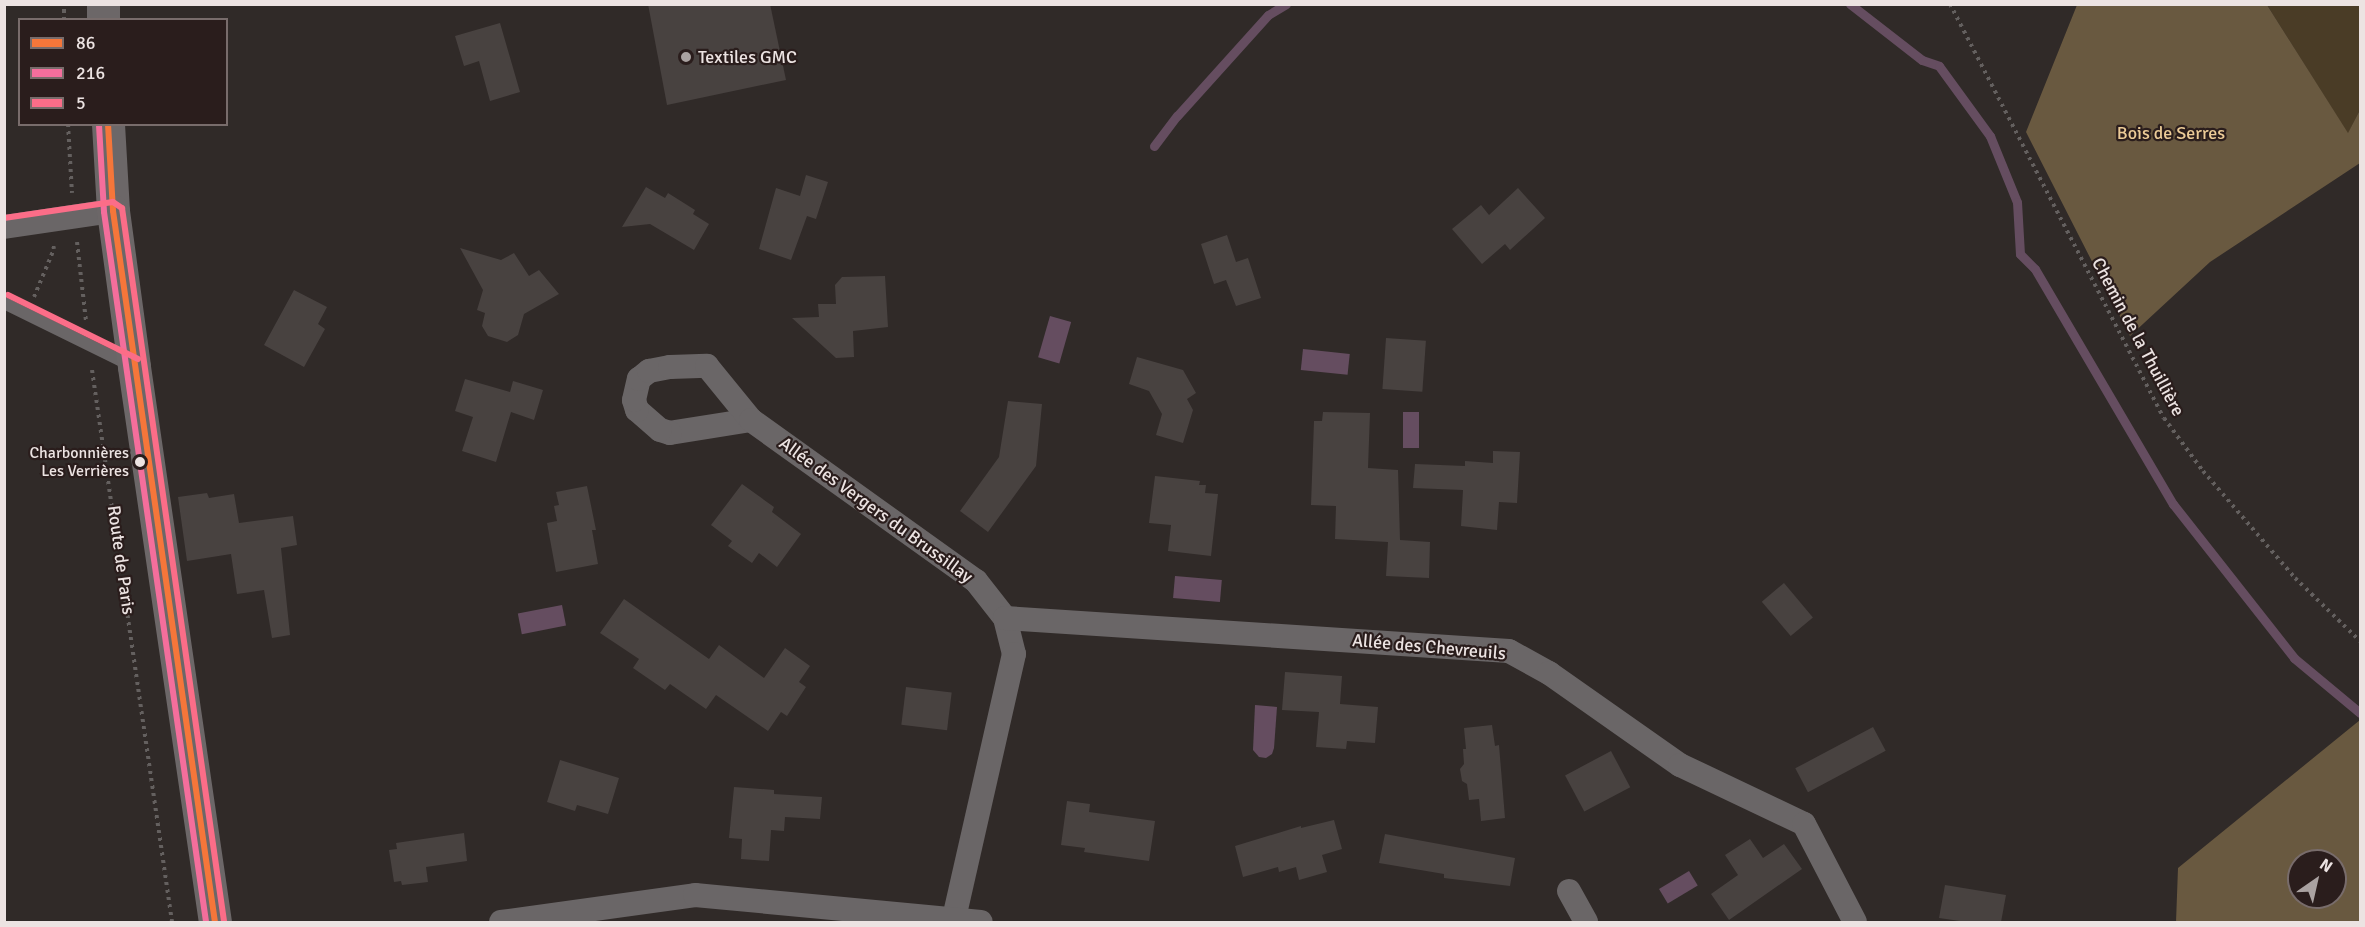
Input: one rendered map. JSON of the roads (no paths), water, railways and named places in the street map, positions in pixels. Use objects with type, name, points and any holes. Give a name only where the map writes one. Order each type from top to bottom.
[{"type":"main road","points":[[108,126],[113,211],[215,922]]},
{"type":"street","points":[[4,226],[113,211]]},
{"type":"street","name":"Allée des Vergers du Brussillay","points":[[751,420],[976,581],[1005,618],[1014,654],[954,919]]},
{"type":"street","name":"Allée des Chevreuils","points":[[1005,618],[1509,651],[1550,673],[1680,765],[1804,824],[1855,922]]},
{"type":"street","points":[[1569,891],[1586,922]]},
{"type":"street","points":[[501,922],[695,895],[981,922]]},
{"type":"lane","points":[[4,303],[134,367]]},
{"type":"waterway","points":[[1154,146],[1177,116],[1268,15],[1286,4]]},
{"type":"waterway","points":[[1850,4],[1922,60],[1939,66],[1990,136],[2017,202],[2020,254],[2035,269],[2173,504],[2294,658],[2360,713]]},
{"type":"place","name":"Textiles GMC","points":[[686,57]]},
{"type":"place","name":"Charbonnières Les Verrières","points":[[140,462]]},
{"type":"park label","name":"Bois de Serres","points":[[2171,133]]}]
